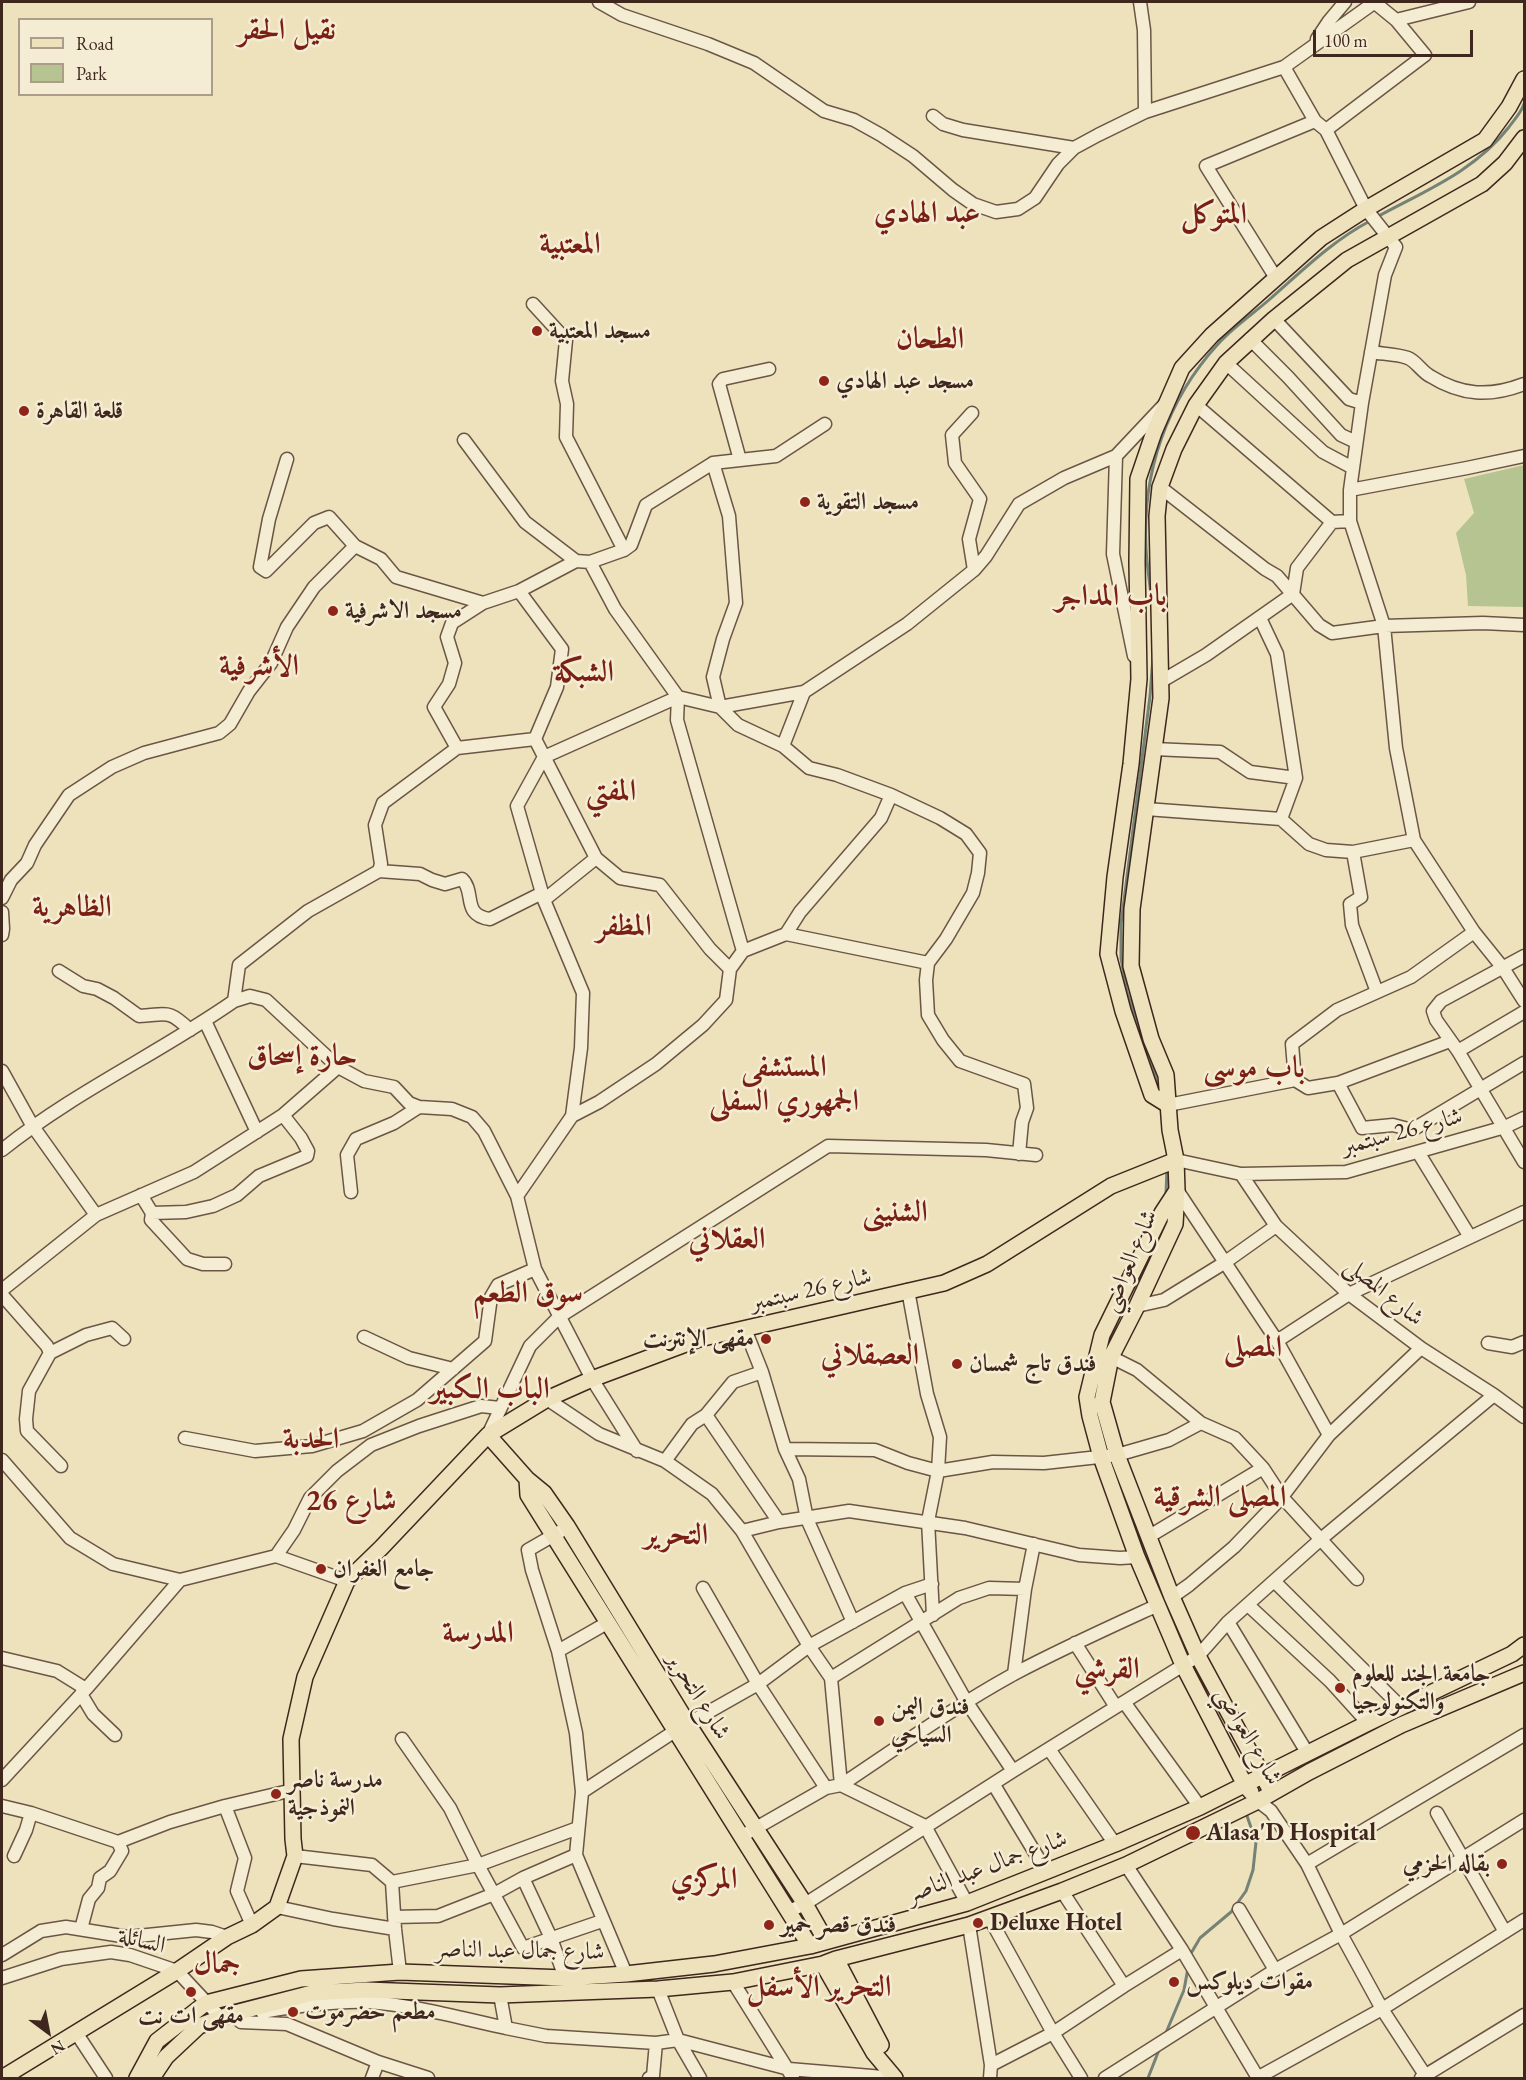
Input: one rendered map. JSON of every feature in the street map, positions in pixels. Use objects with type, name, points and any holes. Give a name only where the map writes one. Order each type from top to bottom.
[{"type":"main road","points":[[1168,1105],[1152,1095],[1123,1011],[1108,954],[1114,877],[1131,764],[1138,679],[1138,479],[1154,432],[1182,368],[1212,335],[1321,238],[1366,209],[1485,140],[1509,107],[1524,79]]},
{"type":"main road","points":[[1177,1190],[1176,1160],[1170,1130],[1166,1075],[1151,1039],[1131,966],[1132,909],[1161,698],[1157,516],[1160,487],[1174,449],[1196,405],[1226,363],[1250,339],[1347,260],[1482,184],[1505,163],[1524,138]]},
{"type":"main road","points":[[1138,679],[1160,682]]},
{"type":"main road","name":"شارع 26 سبتمبر","points":[[277,1907],[295,1856],[291,1739],[304,1677],[347,1581],[488,1435],[547,1399],[592,1379],[699,1339],[944,1283],[987,1264],[1111,1186],[1176,1160]]},
{"type":"main road","name":"شارع العواضي","points":[[1177,1190],[1175,1224],[1111,1357],[1102,1402],[1109,1456],[1137,1557],[1198,1656],[1272,1793]]},
{"type":"main road","name":"شارع العواضي","points":[[1177,1190],[1162,1212],[1102,1335],[1087,1397],[1090,1416],[1148,1537],[1183,1665],[1245,1785],[1258,1801]]},
{"type":"main road","name":"شارع التحرير","points":[[488,1435],[527,1479],[544,1493],[607,1623],[682,1727]]},
{"type":"main road","name":"شارع التحرير","points":[[561,1531],[749,1832],[805,1904],[826,1941]]},
{"type":"main road","name":"شارع جمال عبد الناصر","points":[[136,2079],[157,2041],[206,2002],[301,1979],[400,1972],[565,1978],[714,1964],[810,1946],[966,1903],[1115,1844],[1200,1807],[1512,1654],[1524,1646]]},
{"type":"main road","name":"شارع جمال عبد الناصر","points":[[152,2079],[166,2057],[199,2026],[312,1993],[366,1990],[500,1995],[658,1989],[733,1982],[829,1961],[969,1924],[1062,1891],[1126,1864],[1258,1801],[1401,1725],[1524,1673]]},
{"type":"main road","name":"شارع التحرير","points":[[749,1832],[789,1911],[810,1946]]},
{"type":"main road","points":[[2,2079],[177,1971],[227,1937],[252,1925],[277,1907]]},
{"type":"main road","points":[[829,1961],[874,2053],[895,2078]]},
{"type":"street","points":[[599,2],[622,15],[708,44],[753,63],[824,111],[854,120],[881,135],[913,156],[952,190],[973,204],[996,212],[1018,209],[1035,198],[1058,164],[1074,148],[1145,112],[1284,67],[1375,2],[1396,20],[1425,55],[1326,130]]},
{"type":"street","points":[[1140,2],[1144,30],[1145,112]]},
{"type":"street","points":[[1313,45],[1345,2]]},
{"type":"street","points":[[1396,20],[1469,2]]},
{"type":"street","points":[[1284,67],[1315,121],[1326,130],[1366,209],[1396,247],[1385,275],[1362,403],[1350,490],[1350,521],[1384,626],[1396,748],[1414,840],[1474,932],[1503,968],[1524,1001]]},
{"type":"street","points":[[933,116],[942,124],[963,130],[1074,148]]},
{"type":"street","points":[[1276,278],[1206,166],[1315,121]]},
{"type":"street","points":[[532,304],[566,340],[562,381],[567,404],[566,437],[624,550]]},
{"type":"street","points":[[1274,319],[1349,399],[1362,403]]},
{"type":"street","points":[[1250,339],[1288,376],[1341,435],[1356,442]]},
{"type":"street","points":[[1371,352],[1409,358],[1428,375],[1456,390],[1478,394],[1510,389],[1524,384]]},
{"type":"street","points":[[1226,363],[1323,452],[1353,468]]},
{"type":"street","points":[[740,460],[719,384],[723,379],[769,369]]},
{"type":"street","points":[[517,1196],[572,1116],[581,1048],[583,993],[543,897],[517,806],[544,757],[678,697],[720,707],[804,692],[907,624],[974,570],[986,556],[1019,504],[1064,478],[1116,456],[1170,398]]},
{"type":"street","points":[[1196,405],[1332,522],[1350,521]]},
{"type":"street","points":[[972,413],[952,435],[955,463],[980,499],[969,539],[974,570]]},
{"type":"street","points":[[457,748],[434,707],[449,684],[455,663],[447,637],[452,623],[483,603],[519,591],[576,561],[590,562],[624,550],[631,545],[646,505],[713,463],[776,456],[825,424]]},
{"type":"street","points":[[464,440],[525,522],[576,561]]},
{"type":"street","points":[[1116,456],[1113,554],[1138,679]]},
{"type":"street","points":[[1350,490],[1524,456]]},
{"type":"street","points":[[287,459],[269,519],[260,567],[266,570],[314,523],[328,517],[356,546],[381,559],[396,577],[483,603]]},
{"type":"street","points":[[713,463],[729,516],[736,603],[713,677],[720,707],[738,724],[783,746],[809,768],[837,775],[891,795],[940,818],[966,834],[980,853],[973,893],[946,939],[928,963],[926,981],[928,1015],[943,1040],[960,1061],[1023,1084],[1027,1108],[1022,1122],[1019,1154]]},
{"type":"street","points":[[1160,487],[1276,576],[1318,625],[1332,633],[1384,626],[1483,623],[1524,625]]},
{"type":"street","points":[[1160,682],[1206,655],[1293,594],[1297,568],[1332,522]]},
{"type":"street","points":[[2,898],[11,880],[27,863],[35,845],[69,795],[123,762],[144,753],[219,733],[230,723],[249,691],[271,663],[287,627],[314,586],[356,546]]},
{"type":"street","points":[[590,562],[615,609],[678,697],[677,720],[743,951]]},
{"type":"street","points":[[519,591],[562,649],[557,687],[535,739],[596,858],[620,878],[660,885],[710,949],[730,969]]},
{"type":"street","points":[[1260,618],[1277,654],[1296,778],[1281,819]]},
{"type":"street","points":[[783,746],[804,692]]},
{"type":"street","points":[[379,871],[381,864],[375,825],[383,803],[457,748],[535,739]]},
{"type":"street","points":[[1154,748],[1221,752],[1250,772],[1296,778]]},
{"type":"street","points":[[786,934],[800,912],[881,818],[891,795]]},
{"type":"street","points":[[1146,809],[1281,819],[1309,844],[1326,850],[1353,852],[1414,840]]},
{"type":"street","points":[[1353,852],[1361,897],[1350,904],[1352,925],[1377,992]]},
{"type":"street","points":[[234,1001],[239,966],[308,911],[379,871],[420,874],[445,884],[462,879],[465,882],[471,907],[482,918],[490,919],[543,897],[596,858]]},
{"type":"street","points":[[2,912],[2,935]]},
{"type":"street","points":[[1295,1080],[1292,1044],[1337,1010],[1411,977],[1474,932]]},
{"type":"street","points":[[572,1116],[599,1102],[656,1064],[703,1025],[726,1000],[730,969],[743,951],[786,934],[928,963]]},
{"type":"street","points":[[1524,956],[1441,1000],[1433,1011],[1436,1020],[1505,1127],[1524,1162]]},
{"type":"street","points":[[59,972],[83,986],[97,989],[114,998],[139,1016],[166,1013],[180,1020],[190,1030]]},
{"type":"street","points":[[2,1150],[32,1125],[55,1110],[205,1021],[234,1001],[250,996],[266,1000],[338,1068],[364,1081],[394,1087],[409,1103],[420,1107],[452,1109],[472,1117],[484,1131],[517,1196],[535,1269],[592,1379],[637,1450]]},
{"type":"street","points":[[1168,1105],[1295,1080],[1308,1088],[1338,1083],[1454,1046],[1524,1012]]},
{"type":"street","points":[[205,1021],[257,1132]]},
{"type":"street","points":[[1338,1083],[1362,1128],[1393,1125],[1412,1130],[1524,1063]]},
{"type":"street","points":[[2,1290],[96,1215],[194,1172],[283,1115],[338,1068]]},
{"type":"street","points":[[2,1071],[32,1125],[96,1215]]},
{"type":"street","points":[[351,1192],[347,1155],[356,1138],[394,1123],[420,1107]]},
{"type":"street","points":[[152,1213],[186,1212],[213,1206],[237,1195],[259,1176],[307,1156],[308,1151],[301,1138],[283,1115]]},
{"type":"street","name":"شارع 26 سبتمبر","points":[[1176,1160],[1241,1174],[1346,1172],[1505,1127],[1524,1118]]},
{"type":"street","points":[[488,1435],[530,1346],[559,1317],[828,1146],[986,1150],[1036,1155]]},
{"type":"street","points":[[1418,1152],[1470,1237]]},
{"type":"street","name":"شارع المصلى","points":[[1241,1174],[1276,1226],[1349,1294],[1421,1348],[1524,1417]]},
{"type":"street","points":[[1177,1190],[1277,1341],[1329,1435]]},
{"type":"street","points":[[141,1195],[152,1213],[151,1220],[187,1259],[203,1264],[225,1264]]},
{"type":"street","points":[[1277,1341],[1349,1294],[1524,1212]]},
{"type":"street","points":[[1137,1306],[1164,1300],[1224,1263],[1276,1226]]},
{"type":"street","points":[[185,1438],[255,1451],[312,1446],[363,1431],[417,1400],[485,1341],[491,1297],[498,1285],[535,1269]]},
{"type":"street","points":[[908,1290],[927,1394],[940,1437],[938,1471],[928,1521],[933,1615]]},
{"type":"street","points":[[2,1295],[47,1346],[50,1353]]},
{"type":"street","points":[[61,1466],[27,1431],[29,1391],[50,1353],[86,1335],[112,1328],[124,1340]]},
{"type":"street","points":[[745,1329],[762,1372],[785,1449],[799,1479],[807,1519],[853,1622]]},
{"type":"street","points":[[364,1336],[409,1358],[453,1369]]},
{"type":"street","points":[[1488,1343],[1512,1347],[1524,1342]]},
{"type":"street","points":[[749,1832],[826,1788],[841,1785],[966,1701],[1014,1674],[1165,1601],[1189,1585],[1234,1547],[1282,1497],[1329,1435],[1421,1348]]},
{"type":"street","points":[[1111,1357],[1137,1370],[1201,1423],[1235,1438],[1263,1468],[1282,1497],[1357,1580]]},
{"type":"street","points":[[664,1461],[692,1424],[706,1415],[733,1382],[762,1372]]},
{"type":"street","points":[[789,1911],[805,1904],[925,1826],[1198,1656],[1228,1622],[1321,1539],[1494,1395]]},
{"type":"street","points":[[547,1399],[599,1434],[664,1461],[712,1494],[742,1531],[809,1646],[831,1678],[841,1785]]},
{"type":"street","points":[[276,1556],[294,1530],[310,1498],[338,1471],[371,1445],[419,1426],[481,1406],[500,1408]]},
{"type":"street","points":[[706,1415],[779,1522]]},
{"type":"street","points":[[785,1449],[875,1450],[908,1463],[938,1471],[993,1462],[1044,1463],[1109,1456],[1169,1440],[1201,1423]]},
{"type":"street","points":[[2,1460],[70,1538],[113,1564],[180,1580],[276,1556],[347,1581]]},
{"type":"street","points":[[1148,1537],[1263,1468]]},
{"type":"street","points":[[742,1531],[779,1522],[849,1511],[965,1528],[1078,1555],[1137,1557]]},
{"type":"street","points":[[561,1531],[528,1550],[532,1570],[558,1651],[576,1733],[582,1792],[576,1855],[626,1974]]},
{"type":"street","points":[[1014,1674],[1025,1589],[1034,1544]]},
{"type":"street","points":[[2,1780],[83,1692],[180,1580]]},
{"type":"street","points":[[1274,1581],[1402,1708]]},
{"type":"street","points":[[582,1792],[682,1727],[758,1684],[809,1646],[904,1593],[932,1584]]},
{"type":"street","points":[[703,1588],[758,1684],[826,1788]]},
{"type":"street","points":[[831,1678],[959,1598],[989,1588],[1025,1589]]},
{"type":"street","points":[[904,1593],[966,1701],[1013,1771]]},
{"type":"street","points":[[1248,1605],[1330,1680],[1368,1723]]},
{"type":"street","points":[[1228,1622],[1308,1754]]},
{"type":"street","points":[[558,1651],[607,1623]]},
{"type":"street","points":[[1075,1643],[1200,1807]]},
{"type":"street","points":[[2,1658],[57,1671],[83,1692],[93,1714],[115,1735]]},
{"type":"street","points":[[1307,1864],[1524,1736]]},
{"type":"street","points":[[402,1739],[450,1808],[523,1948],[602,1920]]},
{"type":"street","points":[[1049,1749],[1115,1844]]},
{"type":"street","points":[[841,1785],[925,1826],[966,1903]]},
{"type":"street","points":[[994,1785],[1046,1871]]},
{"type":"street","points":[[2,1806],[31,1813],[118,1842],[170,1822],[293,1790]]},
{"type":"street","name":"شارع العواضي","points":[[1271,1811],[1272,1793]]},
{"type":"street","name":"شارع العواضي","points":[[1258,1801],[1271,1811]]},
{"type":"street","points":[[225,1806],[245,1858],[237,1891],[252,1925]]},
{"type":"street","points":[[1271,1811],[1307,1864],[1341,1934],[1425,2078],[1524,2015]]},
{"type":"street","points":[[14,1856],[31,1813]]},
{"type":"street","points":[[1437,1813],[1505,1932]]},
{"type":"street","points":[[1105,2079],[1275,1970],[1341,1934],[1524,1820]]},
{"type":"street","points":[[392,1882],[478,1865],[578,1828]]},
{"type":"street","points":[[81,1929],[89,1899],[98,1888],[100,1878],[110,1871],[122,1851],[118,1842]]},
{"type":"street","points":[[277,1907],[333,1919],[394,1923],[438,1916],[494,1894],[576,1855]]},
{"type":"street","points":[[295,1856],[372,1865],[392,1882],[400,1972]]},
{"type":"street","points":[[1126,1864],[1182,1950],[1257,2078],[1383,2009],[1524,1920]]},
{"type":"street","points":[[524,1878],[551,1938],[565,1978]]},
{"type":"street","points":[[1062,1891],[1124,1986]]},
{"type":"street","points":[[1239,1909],[1275,1970]]},
{"type":"street","points":[[989,1917],[1081,2079]]},
{"type":"street","points":[[969,1924],[991,2065],[990,2079]]},
{"type":"street","points":[[2,1955],[41,1931],[66,1927],[128,1937],[196,1930],[227,1937]]},
{"type":"street","points":[[111,1952],[128,1937]]},
{"type":"street","points":[[991,2065],[1053,2032],[1182,1950]]},
{"type":"street","name":"السائلة","points":[[2,1978],[61,1959],[111,1952],[147,1959],[177,1971],[206,2002],[229,2016]]},
{"type":"street","points":[[733,1982],[791,2074]]},
{"type":"street","points":[[658,1989],[678,2040],[700,2079]]},
{"type":"street","points":[[500,1995],[506,2028]]},
{"type":"street","points":[[229,2016],[302,2006],[365,2002],[413,2008],[546,2036],[656,2043],[678,2040],[791,2074],[895,2078]]},
{"type":"street","points":[[229,2016],[242,2022],[287,2024],[378,2062],[428,2079]]},
{"type":"street","points":[[77,2034],[106,2079]]},
{"type":"street","points":[[649,2079],[653,2076],[656,2043]]},
{"type":"street","points":[[372,2079],[378,2062]]},
{"type":"green space","points":[[1524,465],[1524,607],[1468,606],[1466,575],[1456,533],[1474,513],[1464,479]]},
{"type":"waterway","points":[[1375,218],[1447,179],[1480,156],[1509,127],[1524,104]]},
{"type":"waterway","points":[[1152,603],[1146,548],[1148,492],[1161,438],[1185,389],[1200,366],[1230,332],[1330,247],[1370,221]]},
{"type":"waterway","points":[[1143,1038],[1127,992],[1121,958],[1121,924],[1153,657]]},
{"type":"waterway","points":[[1145,1044],[1159,1093]]},
{"type":"waterway","points":[[1166,1194],[1167,1168]]},
{"type":"waterway","points":[[1107,1347],[1120,1314]]},
{"type":"waterway","points":[[1141,1545],[1148,1564]]},
{"type":"waterway","points":[[1190,1955],[1200,1938],[1231,1912],[1246,1891],[1253,1870],[1256,1842],[1246,1813]]},
{"type":"waterway","points":[[1165,2035],[1184,1990],[1188,1968]]},
{"type":"waterway","points":[[1148,2078],[1159,2050]]},
{"type":"place","name":"مسجد المعتبية","points":[[537,331]]},
{"type":"place","name":"مسجد عبد الهادي","points":[[824,381]]},
{"type":"place","name":"قلعة القاهرة","points":[[24,411]]},
{"type":"place","name":"مسجد التقوية","points":[[805,502]]},
{"type":"place","name":"مسجد الاشرفية","points":[[333,611]]},
{"type":"place","name":"مقهى الإنترنت","points":[[766,1339]]},
{"type":"place","name":"فندق تاج شمسان","points":[[957,1364]]},
{"type":"place","name":"جامع الغفران","points":[[321,1569]]},
{"type":"place","name":"جامعة الجند للعلوم والتكنولوجيا","points":[[1340,1688]]},
{"type":"place","name":"فندق اليمن السياحي","points":[[879,1721]]},
{"type":"place","name":"مدرسة ناصر النموذجية","points":[[276,1794]]},
{"type":"place","name":"Alasa'D Hospital","points":[[1193,1833]]},
{"type":"place","name":"بقاله الحزمي","points":[[1502,1864]]},
{"type":"place","name":"Deluxe Hotel","points":[[978,1923]]},
{"type":"place","name":"فندق قصر حمير","points":[[769,1925]]},
{"type":"place","name":"مقوات ديلوكس","points":[[1174,1982]]},
{"type":"place","name":"مقهى ات نت","points":[[191,1992]]},
{"type":"place","name":"مطعم حضرموت","points":[[293,2012]]},
{"type":"district","name":"نقيل الحقر","points":[[287,31]]},
{"type":"district","name":"عبد الهادي","points":[[927,214]]},
{"type":"district","name":"المتوكل","points":[[1214,215]]},
{"type":"district","name":"المعتبية","points":[[570,245]]},
{"type":"district","name":"الطحان","points":[[930,340]]},
{"type":"district","name":"باب المداجر","points":[[1111,597]]},
{"type":"district","name":"الأشرفية","points":[[259,667]]},
{"type":"district","name":"الشبكة","points":[[584,673]]},
{"type":"district","name":"المفتي","points":[[611,792]]},
{"type":"district","name":"الظاهرية","points":[[72,908]]},
{"type":"district","name":"المظفر","points":[[624,927]]},
{"type":"district","name":"حارة إسحاق","points":[[302,1057]]},
{"type":"district","name":"باب موسى","points":[[1254,1069]]},
{"type":"district","name":"المستشفى الجمهوري السفلى","points":[[784,1085]]},
{"type":"district","name":"الشنينى","points":[[895,1213]]},
{"type":"district","name":"العقلاني","points":[[727,1240]]},
{"type":"district","name":"سوق الطعم","points":[[528,1294]]},
{"type":"district","name":"المصلى","points":[[1253,1348]]},
{"type":"district","name":"العصقلاني","points":[[870,1356]]},
{"type":"district","name":"الباب الكبير","points":[[490,1390]]},
{"type":"district","name":"الحدبة","points":[[311,1440]]},
{"type":"district","name":"المصلى الشرقية","points":[[1220,1498]]},
{"type":"district","name":"شارع 26","points":[[351,1502]]},
{"type":"district","name":"التحرير","points":[[676,1536]]},
{"type":"district","name":"المدرسة","points":[[478,1634]]},
{"type":"district","name":"القرشي","points":[[1107,1670]]},
{"type":"district","name":"المركزي","points":[[704,1880]]},
{"type":"district","name":"جمال","points":[[217,1965]]},
{"type":"district","name":"التحرير الأسفل","points":[[819,1988]]}]
